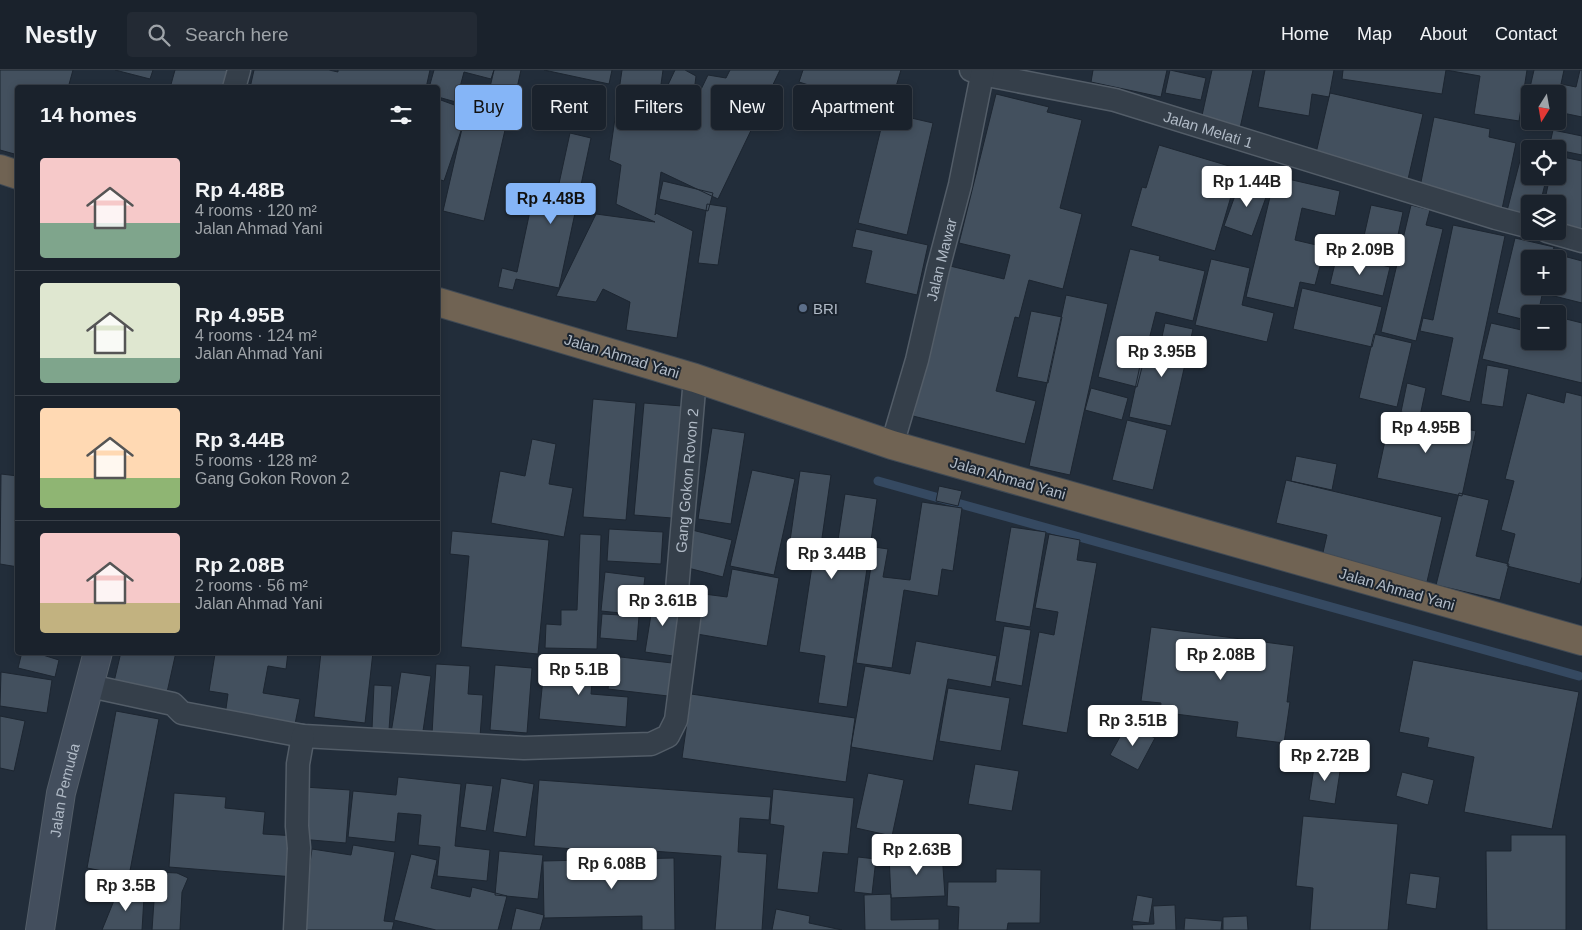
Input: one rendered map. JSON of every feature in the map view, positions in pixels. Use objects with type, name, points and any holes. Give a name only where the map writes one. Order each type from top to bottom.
[{"type":"highway","points":[[0,169],[15,174]]},
{"type":"highway","name":"Jalan Ahmad Yani","points":[[440,303],[695,378],[892,445],[1582,641]]},
{"type":"street","points":[[235,85],[239,70]]},
{"type":"street","name":"Jalan Melati 1","points":[[979,71],[1115,100],[1521,225]]},
{"type":"street","name":"Jalan Mawar","points":[[892,445],[917,360],[960,186],[979,71]]},
{"type":"street","points":[[1566,236],[1582,241]]},
{"type":"street","name":"Gang Gokon Rovon 2","points":[[303,736],[524,748],[651,744],[668,736],[676,720],[691,604],[676,602],[695,378]]},
{"type":"street","name":"Jalan Pemuda","points":[[40,930],[60,793],[97,655]]},
{"type":"street","points":[[90,686],[173,704],[182,713],[303,736],[298,764],[297,826],[299,848],[295,930]]},
{"type":"building","points":[[0,70],[73,70],[69,85],[15,85],[15,154],[0,150]]},
{"type":"building","points":[[115,70],[153,70],[150,79]]},
{"type":"building","points":[[175,70],[228,70],[224,85],[171,85]]},
{"type":"building","points":[[254,70],[329,70],[338,72],[338,70],[430,70],[427,85],[251,85]]},
{"type":"building","points":[[434,70],[494,70],[491,79],[464,72],[461,85],[455,85],[455,102],[440,98],[440,85],[430,85]]},
{"type":"building","points":[[494,70],[521,70],[518,85],[491,85]]},
{"type":"building","points":[[544,70],[612,70],[609,84]]},
{"type":"building","points":[[622,70],[663,70],[661,85],[620,85]]},
{"type":"building","points":[[675,70],[685,70],[696,76],[695,85],[668,85]]},
{"type":"building","points":[[730,70],[780,70],[773,85],[711,85],[711,130],[751,130],[718,199],[661,172],[655,215],[656,213],[693,231],[677,338],[626,330],[630,302],[603,289],[596,302],[556,296],[596,214],[655,222],[616,204],[621,165],[609,160],[616,112],[616,130],[701,130],[701,89],[708,75],[726,78]]},
{"type":"building","points":[[803,70],[901,70],[896,85],[809,85],[799,82]]},
{"type":"building","points":[[1093,70],[1167,70],[1161,97],[1091,82]]},
{"type":"building","points":[[1170,70],[1206,78],[1201,100],[1165,93]]},
{"type":"building","points":[[1212,70],[1253,70],[1238,137],[1199,129]]},
{"type":"building","points":[[1265,70],[1334,70],[1329,97],[1312,94],[1309,116],[1258,107]]},
{"type":"building","points":[[1343,70],[1446,70],[1442,94],[1342,79]]},
{"type":"building","points":[[1446,70],[1527,70],[1525,85],[1521,85],[1519,121],[1474,114],[1480,76]]},
{"type":"building","points":[[1534,70],[1564,70],[1561,84],[1566,85],[1531,85]]},
{"type":"building","points":[[1580,70],[1582,70],[1582,117],[1566,114],[1566,85],[1576,87]]},
{"type":"building","points":[[1330,93],[1423,114],[1406,188],[1313,166]]},
{"type":"building","points":[[996,94],[1049,107],[1047,112],[1082,120],[1060,208],[1082,214],[1063,289],[1029,280],[1019,318],[1015,317],[996,391],[1036,401],[1025,444],[913,416],[950,266],[1004,279],[1010,255],[959,243]]},
{"type":"building","points":[[440,100],[455,105],[455,130],[461,130],[444,181],[440,180]]},
{"type":"building","points":[[1434,117],[1490,129],[1489,137],[1516,143],[1502,209],[1419,192]]},
{"type":"building","points":[[912,118],[933,123],[907,235],[858,223],[881,130],[912,130]]},
{"type":"building","points":[[462,130],[505,130],[484,221],[443,211]]},
{"type":"building","points":[[1553,130],[1582,136],[1582,155],[1566,152],[1566,140],[1551,140]]},
{"type":"building","points":[[570,133],[591,138],[559,288],[516,279],[513,290],[498,287],[502,268],[517,272],[533,197],[555,202]]},
{"type":"building","points":[[1159,145],[1239,169],[1215,251],[1131,226],[1142,187],[1146,188]]},
{"type":"building","points":[[1521,157],[1521,185],[1545,185],[1542,195],[1521,195],[1521,215],[1507,211]]},
{"type":"building","points":[[1566,158],[1582,161],[1582,236],[1566,233],[1566,195],[1546,195],[1548,185],[1566,185]]},
{"type":"building","points":[[1275,176],[1340,191],[1335,216],[1302,208],[1295,240],[1325,247],[1315,285],[1300,282],[1294,308],[1246,297]]},
{"type":"building","points":[[1241,179],[1269,189],[1252,236],[1224,226]]},
{"type":"building","points":[[663,181],[713,193],[708,211],[659,199]]},
{"type":"building","points":[[707,204],[727,207],[718,265],[698,263]]},
{"type":"building","points":[[1371,205],[1403,212],[1396,244],[1364,236]]},
{"type":"building","points":[[1411,205],[1430,210],[1426,225],[1443,229],[1416,341],[1381,332]]},
{"type":"building","points":[[1453,225],[1505,236],[1470,402],[1441,395],[1453,338],[1420,331],[1423,318],[1433,320]]},
{"type":"building","points":[[856,229],[928,245],[917,295],[865,283],[872,251],[852,247]]},
{"type":"building","points":[[1515,238],[1554,247],[1553,250],[1521,250],[1521,295],[1542,295],[1540,305],[1521,305],[1521,319],[1497,313]]},
{"type":"building","points":[[1130,249],[1160,256],[1159,260],[1205,271],[1193,321],[1156,312],[1137,387],[1098,377]]},
{"type":"building","points":[[1337,255],[1390,267],[1383,296],[1330,284]]},
{"type":"building","points":[[1566,257],[1582,261],[1582,303],[1550,295],[1566,295]]},
{"type":"building","points":[[1211,259],[1250,268],[1242,305],[1274,313],[1267,342],[1195,325]]},
{"type":"building","points":[[1302,288],[1382,307],[1372,347],[1293,329]]},
{"type":"building","points":[[1066,295],[1108,304],[1070,475],[1029,466]]},
{"type":"building","points":[[1031,311],[1062,317],[1048,383],[1017,377]]},
{"type":"building","points":[[1566,319],[1582,323],[1582,383],[1482,359],[1491,323],[1521,330],[1521,350],[1566,350]]},
{"type":"building","points":[[1165,323],[1193,329],[1171,426],[1129,417],[1141,361],[1156,365]]},
{"type":"building","points":[[1374,334],[1412,343],[1397,407],[1359,398]]},
{"type":"building","points":[[1487,365],[1509,369],[1503,407],[1481,404]]},
{"type":"building","points":[[1407,383],[1426,388],[1420,416],[1401,412]]},
{"type":"building","points":[[1091,388],[1128,398],[1122,420],[1085,410]]},
{"type":"building","points":[[1566,392],[1582,396],[1582,577],[1580,584],[1507,566],[1515,534],[1501,530],[1514,481],[1505,479],[1527,393],[1564,403]]},
{"type":"building","points":[[593,399],[636,403],[626,520],[583,517]]},
{"type":"building","points":[[644,403],[682,406],[672,518],[634,515]]},
{"type":"building","points":[[1391,413],[1476,431],[1462,496],[1377,478]]},
{"type":"building","points":[[1127,420],[1167,430],[1153,490],[1112,480]]},
{"type":"building","points":[[712,428],[745,433],[731,524],[698,519]]},
{"type":"building","points":[[532,439],[556,444],[549,484],[573,488],[564,537],[491,523],[500,471],[525,476]]},
{"type":"building","points":[[1296,456],[1337,464],[1332,490],[1291,481]]},
{"type":"building","points":[[752,470],[795,479],[774,575],[730,566]]},
{"type":"building","points":[[800,471],[831,475],[822,538],[838,540],[845,494],[877,499],[847,707],[818,703],[825,656],[799,652],[812,566],[787,562]]},
{"type":"building","points":[[1,474],[15,476],[15,566],[0,564]]},
{"type":"building","points":[[1286,480],[1442,517],[1426,586],[1321,561],[1327,535],[1276,523]]},
{"type":"building","points":[[939,486],[962,491],[958,506],[936,501]]},
{"type":"building","points":[[1459,493],[1489,500],[1476,556],[1509,564],[1500,600],[1436,585]]},
{"type":"building","points":[[922,502],[962,508],[953,571],[942,569],[938,596],[904,590],[892,668],[856,663],[874,547],[888,549],[883,577],[910,580]]},
{"type":"building","points":[[1011,527],[1046,532],[1030,627],[995,621]]},
{"type":"building","points":[[609,529],[663,532],[661,564],[607,561]]},
{"type":"building","points":[[692,530],[732,540],[723,577],[684,567]]},
{"type":"building","points":[[452,531],[549,540],[538,654],[461,647],[469,556],[450,554]]},
{"type":"building","points":[[580,534],[601,535],[597,649],[545,648],[546,624],[561,625],[561,610],[577,610]]},
{"type":"building","points":[[1049,534],[1080,540],[1077,560],[1097,563],[1067,733],[1022,725],[1039,632],[1054,635],[1058,612],[1035,608]]},
{"type":"building","points":[[732,569],[779,578],[767,646],[697,634],[704,594],[727,597]]},
{"type":"building","points":[[605,572],[645,577],[640,615],[601,611]]},
{"type":"building","points":[[654,596],[674,599],[680,611],[673,656],[645,652]]},
{"type":"building","points":[[602,614],[639,616],[637,641],[600,638]]},
{"type":"building","points":[[1004,626],[1031,630],[1022,686],[995,681]]},
{"type":"building","points":[[1151,627],[1294,646],[1287,702],[1290,702],[1284,743],[1236,737],[1238,722],[1160,712],[1161,703],[1141,701]]},
{"type":"building","points":[[916,641],[997,656],[991,687],[948,679],[933,761],[851,747],[865,666],[910,674]]},
{"type":"building","points":[[21,655],[43,655],[59,660],[55,677],[18,668]]},
{"type":"building","points":[[120,655],[175,655],[166,697],[113,686]]},
{"type":"building","points":[[215,655],[288,655],[286,669],[268,666],[263,693],[300,699],[294,729],[225,716],[228,694],[209,691]]},
{"type":"building","points":[[321,655],[373,655],[365,723],[314,717]]},
{"type":"building","points":[[558,656],[594,659],[591,694],[628,697],[626,727],[539,719],[544,668],[557,669]]},
{"type":"building","points":[[612,656],[672,663],[668,696],[608,689]]},
{"type":"building","points":[[1413,660],[1579,692],[1552,829],[1464,812],[1474,757],[1427,747],[1429,738],[1399,732]]},
{"type":"building","points":[[436,664],[470,666],[468,694],[483,695],[480,737],[432,734]]},
{"type":"building","points":[[495,665],[532,668],[527,733],[490,730]]},
{"type":"building","points":[[1,672],[52,680],[47,713],[0,706]]},
{"type":"building","points":[[401,672],[431,676],[422,738],[391,733]]},
{"type":"building","points":[[374,685],[392,686],[389,730],[372,729]]},
{"type":"building","points":[[948,688],[1010,698],[1001,751],[939,741]]},
{"type":"building","points":[[691,694],[855,718],[846,782],[682,758]]},
{"type":"building","points":[[116,711],[159,719],[129,876],[87,868]]},
{"type":"building","points":[[0,716],[25,721],[14,771],[0,768]]},
{"type":"building","points":[[1127,724],[1155,738],[1138,770],[1110,755]]},
{"type":"building","points":[[1315,761],[1341,765],[1335,804],[1309,800]]},
{"type":"building","points":[[975,764],[1019,771],[1012,811],[968,804]]},
{"type":"building","points":[[1402,772],[1434,780],[1428,805],[1396,796]]},
{"type":"building","points":[[868,773],[904,780],[892,836],[856,828]]},
{"type":"building","points":[[398,777],[461,784],[455,846],[490,850],[487,881],[437,876],[440,847],[418,845],[421,815],[398,813],[395,842],[348,837],[353,791],[396,795]]},
{"type":"building","points":[[501,778],[534,784],[526,837],[493,832]]},
{"type":"building","points":[[539,780],[771,797],[769,820],[740,818],[738,852],[767,854],[762,930],[715,930],[721,856],[652,851],[651,859],[627,858],[628,853],[534,846]]},
{"type":"building","points":[[466,783],[493,786],[486,831],[460,827]]},
{"type":"building","points":[[304,787],[350,790],[346,843],[300,839]]},
{"type":"building","points":[[773,789],[854,798],[848,854],[823,852],[818,893],[777,889],[784,826],[770,824]]},
{"type":"building","points":[[174,793],[226,797],[225,808],[265,812],[263,834],[297,836],[294,877],[169,867]]},
{"type":"building","points":[[1303,816],[1398,824],[1388,930],[1310,930],[1313,888],[1296,886]]},
{"type":"building","points":[[1511,835],[1566,835],[1566,930],[1487,930],[1486,851],[1511,851]]},
{"type":"building","points":[[353,845],[395,852],[384,921],[394,922],[392,930],[300,930],[312,849],[351,855]]},
{"type":"building","points":[[499,851],[543,855],[538,899],[495,895]]},
{"type":"building","points":[[942,853],[945,896],[891,898],[889,855]]},
{"type":"building","points":[[411,854],[437,860],[431,888],[470,897],[472,887],[507,896],[498,930],[436,930],[394,920]]},
{"type":"building","points":[[858,857],[876,859],[872,894],[854,892]]},
{"type":"building","points":[[674,858],[675,930],[642,930],[642,916],[544,918],[543,861]]},
{"type":"building","points":[[996,869],[1041,870],[1040,923],[1008,923],[1007,930],[958,930],[959,907],[947,906],[948,882],[996,882]]},
{"type":"building","points":[[156,872],[177,873],[188,878],[182,892],[180,930],[152,930]]},
{"type":"building","points":[[1410,873],[1440,877],[1436,909],[1406,904]]},
{"type":"building","points":[[116,886],[144,897],[142,930],[102,930],[115,898]]},
{"type":"building","points":[[891,894],[891,920],[939,919],[939,930],[865,930],[864,895]]},
{"type":"building","points":[[1137,895],[1153,898],[1149,923],[1132,921]]},
{"type":"building","points":[[1175,905],[1176,930],[1133,930],[1132,925],[1154,924],[1153,906]]},
{"type":"building","points":[[516,908],[544,915],[540,930],[511,930]]},
{"type":"building","points":[[776,909],[810,916],[809,923],[842,930],[772,930]]},
{"type":"building","points":[[1247,916],[1248,930],[1223,930],[1223,917]]},
{"type":"building","points":[[1185,918],[1222,921],[1221,930],[1184,930]]},
{"type":"waterway","points":[[878,481],[1579,676]]},
{"type":"place","name":"BRI","points":[[803,308]]}]
